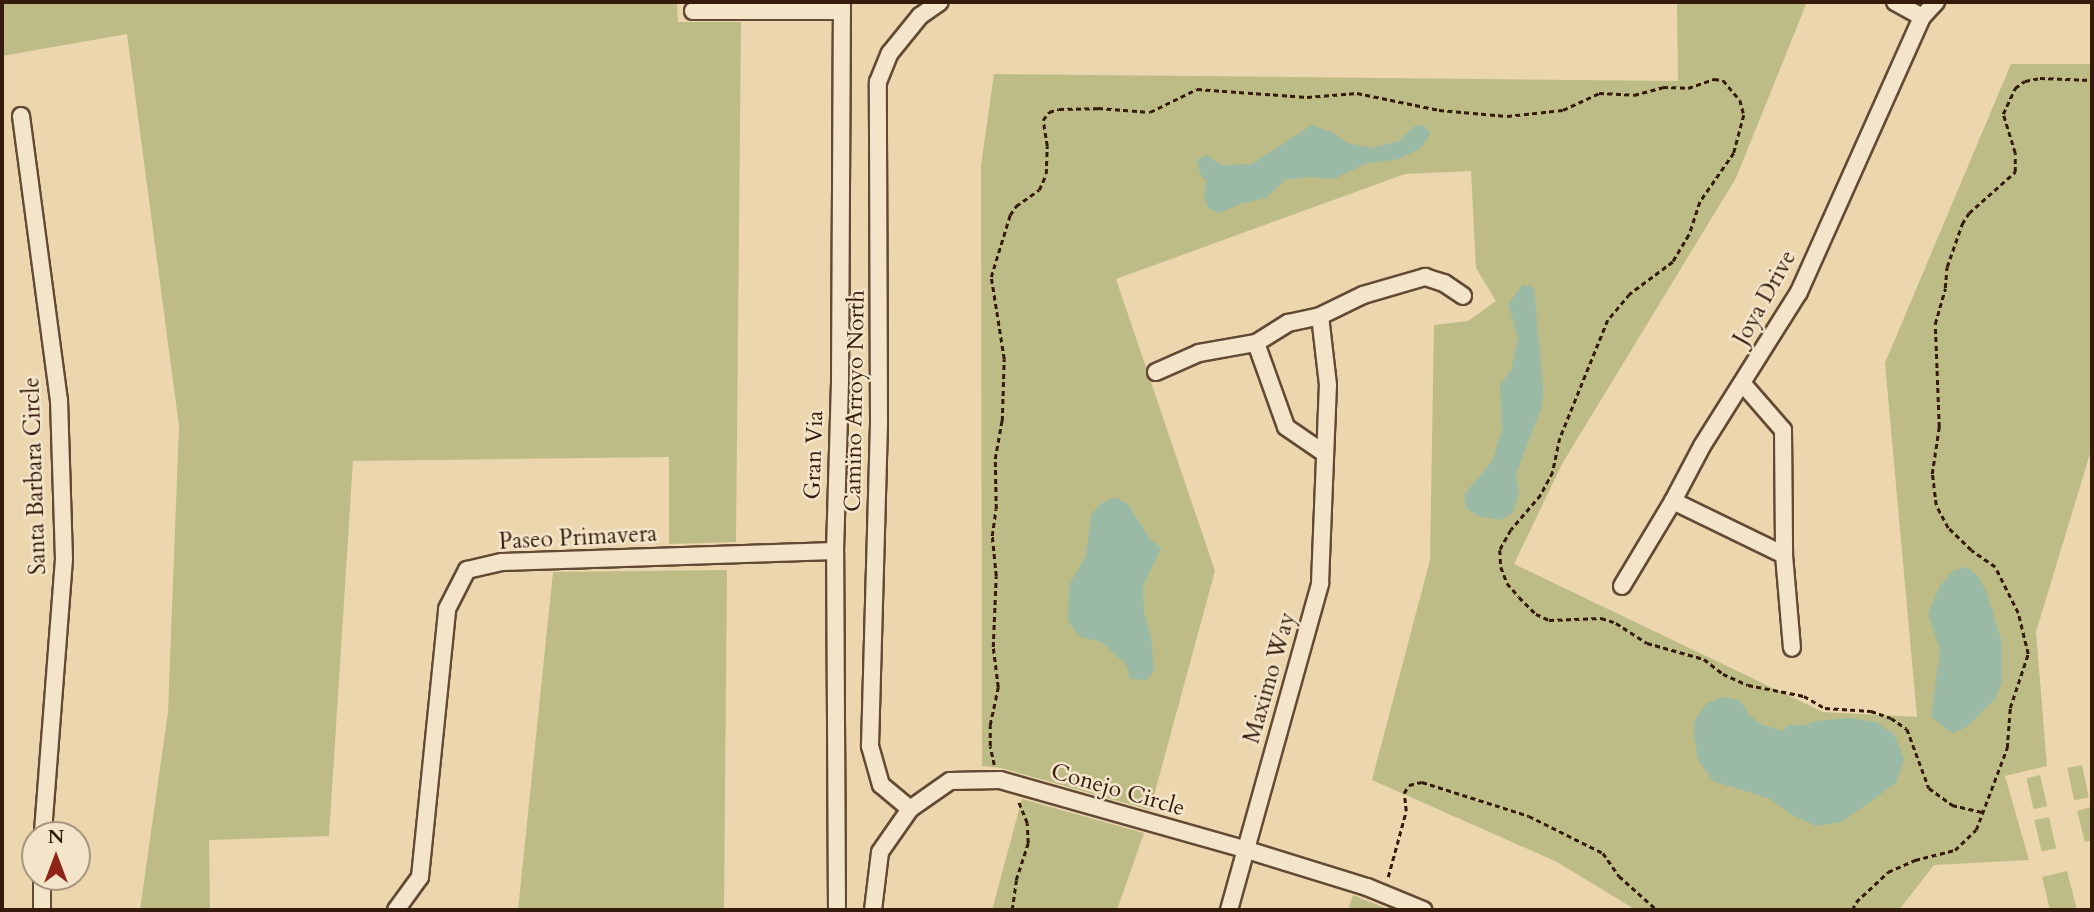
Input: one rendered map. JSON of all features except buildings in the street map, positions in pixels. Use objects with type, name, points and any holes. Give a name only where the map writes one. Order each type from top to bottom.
[{"type":"street","name":"Camino Arroyo North","points":[[910,809],[881,785],[870,746],[879,422],[878,82],[890,53],[920,16],[940,2]]},
{"type":"street","points":[[1895,2],[1922,17],[1936,2]]},
{"type":"street","points":[[693,11],[842,7]]},
{"type":"street","name":"Gran Via","points":[[837,910],[835,551],[840,380],[842,7]]},
{"type":"street","name":"Joya Drive","points":[[1622,586],[1673,501],[1702,446],[1799,292],[1922,17]]},
{"type":"street","name":"Santa Barbara Circle","points":[[21,116],[59,414],[64,559],[44,821]]},
{"type":"street","points":[[1156,372],[1199,353],[1256,343],[1288,323],[1320,316],[1363,295],[1425,277],[1444,283],[1463,296]]},
{"type":"street","name":"Maximo Way","points":[[1229,910],[1320,583],[1328,384],[1320,316]]},
{"type":"street","points":[[1256,343],[1286,427],[1324,453]]},
{"type":"street","points":[[1742,384],[1783,430],[1784,555],[1792,648]]},
{"type":"street","points":[[1673,501],[1784,555]]},
{"type":"street","name":"Paseo Primavera","points":[[396,910],[420,877],[447,609],[467,570],[502,562],[835,551]]},
{"type":"street","name":"Conejo Circle","points":[[873,910],[880,852],[910,809],[950,781],[1005,781],[1244,849],[1382,893],[1423,910]]},
{"type":"street","points":[[42,891],[42,910]]},
{"type":"path","points":[[1852,910],[1856,902],[1888,872],[1915,860],[1955,850],[1976,830],[2007,748],[2010,708],[2028,654],[2018,613],[1996,567],[1971,550],[1948,528],[1936,505],[1932,474],[1939,427],[1935,324],[1945,288],[1947,267],[1962,224],[1969,213],[2015,173],[2015,153],[2003,114],[2010,95],[2025,81],[2040,78],[2092,80]]},
{"type":"path","points":[[1012,910],[1016,880],[1028,843],[1018,800],[995,766],[989,746],[998,687],[993,647],[996,576],[992,536],[997,492],[995,459],[1004,399],[1004,359],[991,277],[1010,215],[1016,206],[1039,190],[1046,174],[1048,146],[1043,120],[1049,112],[1059,109],[1098,108],[1150,111],[1197,89],[1307,97],[1357,93],[1439,110],[1507,116],[1563,110],[1599,93],[1634,95],[1663,87],[1688,88],[1714,79],[1723,80],[1732,88],[1740,100],[1744,115],[1734,153],[1700,202],[1689,235],[1673,262],[1630,294],[1608,320],[1560,438],[1553,472],[1541,495],[1505,540],[1500,550],[1501,567],[1507,583],[1519,597],[1536,614],[1549,620],[1601,618],[1616,623],[1647,643],[1704,659],[1723,674],[1748,685],[1804,696],[1825,708],[1871,712],[1891,718],[1907,729],[1929,788],[1952,805],[1983,812]]},
{"type":"path","points":[[1382,893],[1399,844],[1406,811],[1404,793],[1409,785],[1422,782],[1529,816],[1603,853],[1619,876],[1657,910]]},
{"type":"shaded area","points":[[2,2],[677,2],[678,22],[741,22],[736,542],[669,544],[669,457],[353,461],[329,836],[209,840],[210,910],[140,910],[168,712],[179,426],[127,34],[2,56]]},
{"type":"shaded area","points":[[1677,2],[1807,2],[1736,178],[1562,464],[1514,564],[1823,712],[1917,717],[1885,363],[2011,64],[2092,64],[2092,447],[2036,632],[2047,766],[2005,776],[2029,860],[1934,865],[1899,910],[1636,910],[1557,862],[1372,780],[1430,560],[1434,325],[1468,321],[1496,301],[1476,268],[1471,171],[1405,174],[1116,279],[1215,571],[1150,810],[1001,768],[982,766],[981,166],[994,74],[1678,81]]},
{"type":"shaded area","points":[[1312,125],[1334,133],[1347,143],[1373,148],[1399,141],[1413,127],[1423,125],[1431,133],[1420,149],[1399,159],[1365,164],[1334,179],[1309,177],[1285,180],[1266,198],[1240,204],[1219,213],[1208,208],[1204,198],[1206,181],[1200,174],[1197,160],[1206,155],[1222,165],[1252,164]]},
{"type":"shaded area","points":[[1523,284],[1534,288],[1543,387],[1542,406],[1516,474],[1519,494],[1513,513],[1500,520],[1478,516],[1466,508],[1464,495],[1492,461],[1502,431],[1500,385],[1511,370],[1518,338],[1508,304]]},
{"type":"shaded area","points":[[1114,497],[1127,503],[1150,539],[1161,548],[1143,586],[1144,613],[1151,636],[1154,670],[1147,680],[1131,679],[1125,663],[1101,642],[1080,637],[1068,621],[1069,585],[1086,556],[1091,515],[1099,505]]},
{"type":"shaded area","points":[[1967,567],[1978,576],[1986,591],[2002,642],[2002,680],[1996,698],[1967,727],[1952,733],[1931,717],[1940,650],[1928,614],[1939,587],[1953,571]]},
{"type":"shaded area","points":[[727,570],[724,910],[518,910],[553,572]]},
{"type":"shaded area","points":[[1724,697],[1741,701],[1749,715],[1763,725],[1783,731],[1789,724],[1802,726],[1816,721],[1850,718],[1876,722],[1894,734],[1904,759],[1896,783],[1842,822],[1816,826],[1792,815],[1770,799],[1713,781],[1698,760],[1694,735],[1695,720],[1706,704]]},
{"type":"shaded area","points":[[2082,765],[2089,797],[2074,800],[2067,768]]},
{"type":"shaded area","points":[[2040,775],[2047,806],[2034,809],[2026,778]]},
{"type":"shaded area","points":[[1022,799],[1144,833],[1117,910],[992,910]]},
{"type":"shaded area","points":[[2091,807],[2092,840],[2085,842],[2077,811]]},
{"type":"shaded area","points":[[2049,817],[2056,848],[2042,852],[2034,820]]},
{"type":"shaded area","points":[[2067,871],[2077,910],[2050,910],[2042,877]]},
{"type":"shaded area","points":[[1353,895],[1390,910],[1348,910]]}]
